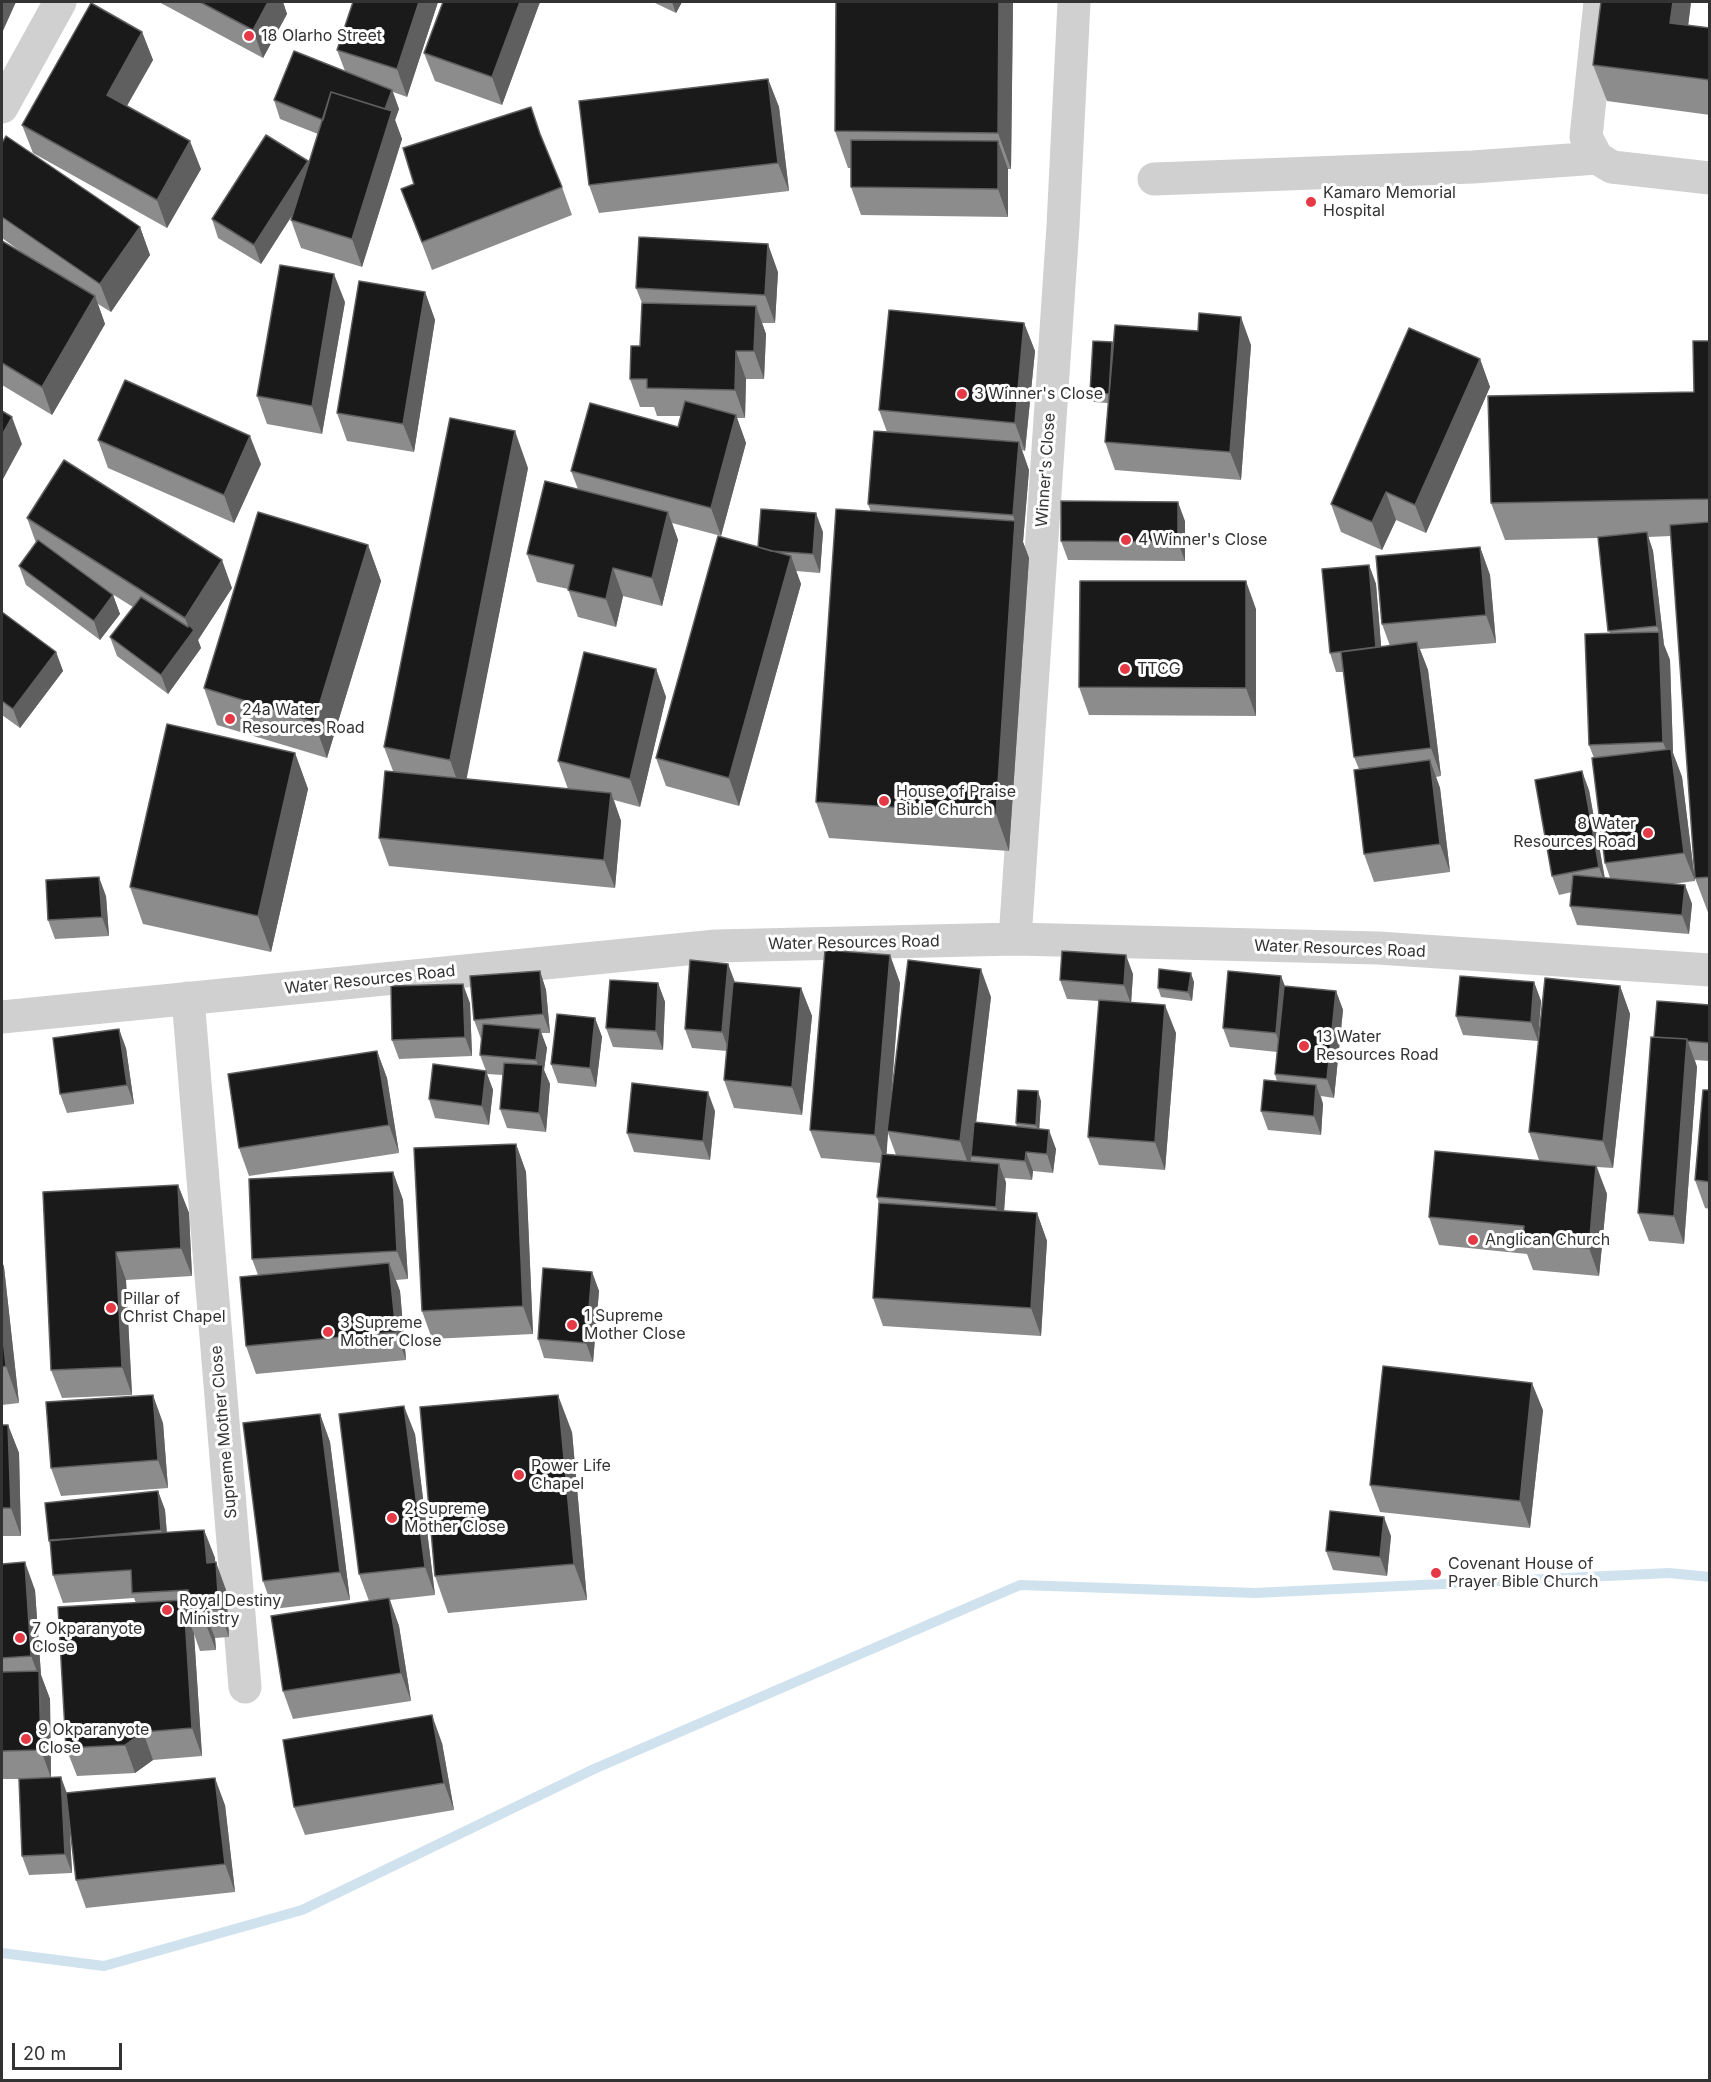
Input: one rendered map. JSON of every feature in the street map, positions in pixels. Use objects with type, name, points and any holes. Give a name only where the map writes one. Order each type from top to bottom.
[{"type":"street","points":[[2,107],[60,2]]},
{"type":"street","name":"Winner's Close","points":[[1015,939],[1063,226],[1074,2]]},
{"type":"street","points":[[1600,2],[1587,137],[1597,158],[1612,167],[1710,178]]},
{"type":"street","points":[[1154,179],[1473,167],[1597,158]]},
{"type":"street","name":"Water Resources Road","points":[[2,1017],[716,946],[1015,939],[1378,948],[1710,970]]},
{"type":"street","name":"Supreme Mother Close","points":[[188,998],[245,1687]]},
{"type":"building","points":[[200,2],[268,2],[253,30]]},
{"type":"building","points":[[353,2],[419,2],[397,69],[337,50]]},
{"type":"building","points":[[443,2],[520,2],[492,77],[424,53]]},
{"type":"building","points":[[836,2],[999,2],[998,133],[835,131]]},
{"type":"building","points":[[1601,2],[1673,2],[1670,23],[1710,28],[1710,80],[1593,65]]},
{"type":"building","points":[[91,3],[142,32],[107,95],[190,141],[157,200],[22,125]]},
{"type":"building","points":[[294,51],[392,90],[385,109],[331,92],[323,120],[274,100]]},
{"type":"building","points":[[768,79],[778,163],[589,185],[579,101]]},
{"type":"building","points":[[331,92],[392,111],[352,239],[291,220]]},
{"type":"building","points":[[531,107],[562,187],[422,242],[401,189],[414,184],[403,148]]},
{"type":"building","points":[[266,135],[308,161],[254,245],[212,219]]},
{"type":"building","points":[[6,136],[140,227],[100,284],[2,217],[2,143]]},
{"type":"building","points":[[851,140],[998,141],[998,189],[851,187]]},
{"type":"building","points":[[639,237],[768,244],[765,295],[636,288]]},
{"type":"building","points":[[2,241],[95,296],[42,387],[2,363]]},
{"type":"building","points":[[280,265],[334,274],[312,406],[257,396]]},
{"type":"building","points":[[359,281],[425,292],[403,424],[337,413]]},
{"type":"building","points":[[642,303],[756,306],[754,351],[736,351],[735,390],[647,388],[647,379],[630,379],[631,346],[640,346]]},
{"type":"building","name":"3 Winner's Close","points":[[889,310],[1024,323],[1015,423],[879,410]]},
{"type":"building","points":[[1199,313],[1241,317],[1230,452],[1105,442],[1115,325],[1198,331]]},
{"type":"building","points":[[1409,328],[1480,359],[1415,505],[1386,492],[1372,522],[1331,504]]},
{"type":"building","points":[[1093,341],[1112,342],[1109,394],[1090,392]]},
{"type":"building","points":[[1693,341],[1710,341],[1710,499],[1491,503],[1488,396],[1694,392]]},
{"type":"building","points":[[125,380],[250,436],[224,495],[98,440]]},
{"type":"building","points":[[685,401],[736,415],[711,508],[571,471],[590,403],[678,427]]},
{"type":"building","points":[[2,411],[12,417],[2,435]]},
{"type":"building","points":[[450,418],[515,431],[450,760],[384,747]]},
{"type":"building","points":[[874,431],[1019,442],[1013,515],[868,504]]},
{"type":"building","points":[[64,460],[222,560],[185,618],[27,518]]},
{"type":"building","points":[[545,481],[668,512],[652,578],[613,568],[606,599],[568,590],[574,565],[527,554]]},
{"type":"building","points":[[1061,501],[1178,502],[1178,542],[1061,541]]},
{"type":"building","points":[[761,509],[816,513],[813,554],[771,551],[758,547]]},
{"type":"building","points":[[836,509],[1015,521],[996,814],[816,802]]},
{"type":"building","points":[[258,512],[368,545],[314,722],[204,688]]},
{"type":"building","points":[[1710,522],[1710,877],[1695,878],[1670,525]]},
{"type":"building","points":[[1647,532],[1657,626],[1608,631],[1598,537]]},
{"type":"building","points":[[718,536],[791,556],[729,778],[656,758]]},
{"type":"building","points":[[38,540],[113,595],[94,621],[19,566]]},
{"type":"building","points":[[1480,547],[1486,615],[1382,624],[1376,556]]},
{"type":"building","points":[[1369,565],[1376,647],[1330,653],[1322,569]]},
{"type":"building","points":[[1080,581],[1246,581],[1246,688],[1079,687]]},
{"type":"building","points":[[141,597],[194,630],[161,675],[110,637]]},
{"type":"building","points":[[2,612],[56,652],[13,709],[2,701]]},
{"type":"building","points":[[1659,632],[1663,742],[1589,745],[1585,634]]},
{"type":"building","points":[[1417,642],[1431,748],[1354,757],[1341,652]]},
{"type":"building","points":[[584,652],[656,669],[630,779],[558,761]]},
{"type":"building","points":[[167,724],[295,753],[258,916],[130,887]]},
{"type":"building","name":"8 Water Resources Road","points":[[1671,749],[1684,853],[1605,863],[1592,758]]},
{"type":"building","points":[[1430,760],[1440,844],[1364,854],[1354,770]]},
{"type":"building","points":[[385,771],[611,793],[604,860],[379,838]]},
{"type":"building","points":[[1582,771],[1599,867],[1552,876],[1535,780]]},
{"type":"building","points":[[1573,875],[1685,885],[1682,915],[1570,906]]},
{"type":"building","points":[[99,877],[102,917],[48,920],[46,880]]},
{"type":"building","points":[[825,950],[890,955],[875,1135],[810,1130]]},
{"type":"building","points":[[1062,951],[1126,955],[1124,985],[1060,980]]},
{"type":"building","points":[[690,960],[728,964],[722,1032],[685,1029]]},
{"type":"building","points":[[908,960],[981,969],[960,1141],[887,1131]]},
{"type":"building","points":[[1159,969],[1191,973],[1188,992],[1158,988]]},
{"type":"building","points":[[540,971],[543,1014],[474,1020],[470,976]]},
{"type":"building","points":[[1228,971],[1281,976],[1276,1033],[1223,1028]]},
{"type":"building","points":[[1460,976],[1534,982],[1531,1022],[1456,1016]]},
{"type":"building","points":[[1545,978],[1620,986],[1603,1141],[1529,1132]]},
{"type":"building","points":[[610,980],[658,983],[656,1031],[606,1028]]},
{"type":"building","points":[[733,982],[801,988],[792,1087],[724,1080]]},
{"type":"building","points":[[463,984],[465,1037],[392,1040],[391,986]]},
{"type":"building","points":[[1284,986],[1336,991],[1327,1079],[1275,1074]]},
{"type":"building","points":[[1099,1000],[1165,1005],[1155,1142],[1088,1137]]},
{"type":"building","points":[[1657,1001],[1710,1005],[1710,1043],[1654,1037]]},
{"type":"building","points":[[557,1014],[595,1018],[590,1068],[551,1064]]},
{"type":"building","points":[[483,1024],[540,1029],[536,1060],[480,1055]]},
{"type":"building","points":[[119,1029],[127,1085],[60,1094],[53,1038]]},
{"type":"building","points":[[1651,1037],[1687,1039],[1674,1216],[1638,1213]]},
{"type":"building","points":[[377,1051],[389,1125],[239,1148],[228,1074]]},
{"type":"building","points":[[504,1063],[543,1065],[539,1113],[500,1109]]},
{"type":"building","points":[[433,1064],[486,1071],[482,1106],[429,1099]]},
{"type":"building","points":[[1264,1080],[1316,1085],[1314,1116],[1261,1111]]},
{"type":"building","points":[[632,1083],[708,1092],[703,1141],[627,1133]]},
{"type":"building","points":[[1018,1090],[1038,1091],[1036,1125],[1016,1123]]},
{"type":"building","points":[[1703,1090],[1710,1090],[1710,1182],[1695,1180]]},
{"type":"building","points":[[974,1122],[1049,1130],[1047,1154],[1026,1152],[1025,1161],[971,1156]]},
{"type":"building","points":[[516,1144],[523,1306],[422,1311],[414,1148]]},
{"type":"building","points":[[1435,1151],[1596,1166],[1589,1248],[1523,1242],[1524,1226],[1429,1217]]},
{"type":"building","points":[[882,1154],[999,1164],[996,1207],[877,1197]]},
{"type":"building","points":[[393,1172],[397,1251],[252,1259],[249,1179]]},
{"type":"building","points":[[178,1185],[181,1248],[116,1252],[122,1367],[51,1370],[43,1192]]},
{"type":"building","points":[[879,1203],[1037,1213],[1031,1308],[873,1298]]},
{"type":"building","points":[[389,1263],[396,1332],[246,1346],[240,1277]]},
{"type":"building","name":"1 Supreme Mother Close","points":[[543,1268],[592,1272],[586,1343],[538,1339]]},
{"type":"building","points":[[2,1329],[6,1366],[2,1367]]},
{"type":"building","points":[[1383,1366],[1532,1383],[1520,1501],[1370,1485]]},
{"type":"building","points":[[153,1395],[158,1460],[51,1468],[46,1402]]},
{"type":"building","points":[[558,1395],[574,1564],[435,1576],[420,1407]]},
{"type":"building","name":"2 Supreme Mother Close","points":[[404,1406],[425,1567],[359,1574],[339,1414]]},
{"type":"building","points":[[320,1414],[340,1572],[263,1581],[243,1423]]},
{"type":"building","points":[[2,1425],[8,1425],[11,1508],[2,1508]]},
{"type":"building","points":[[158,1491],[161,1530],[49,1541],[45,1503]]},
{"type":"building","points":[[1330,1511],[1384,1517],[1380,1557],[1326,1551]]},
{"type":"building","points":[[204,1530],[207,1563],[216,1562],[219,1609],[204,1610],[205,1622],[190,1623],[188,1590],[132,1593],[131,1570],[53,1575],[50,1540]]},
{"type":"building","points":[[25,1562],[31,1656],[2,1658],[2,1564]]},
{"type":"building","points":[[389,1598],[401,1673],[283,1691],[271,1616]]},
{"type":"building","points":[[184,1600],[192,1728],[143,1732],[125,1745],[66,1748],[58,1607]]},
{"type":"building","points":[[39,1671],[41,1750],[2,1751],[2,1672]]},
{"type":"building","points":[[432,1715],[444,1783],[294,1807],[283,1740]]},
{"type":"building","points":[[61,1777],[65,1854],[22,1856],[19,1779]]},
{"type":"building","points":[[215,1778],[225,1864],[76,1880],[66,1793]]},
{"type":"waterway","points":[[2,1953],[104,1966],[302,1910],[594,1769],[1020,1585],[1255,1593],[1669,1573],[1710,1577]]},
{"type":"place","name":"18 Olarho Street","points":[[249,36]]},
{"type":"place","name":"Kamaro Memorial Hospital","points":[[1311,202]]},
{"type":"place","name":"3 Winner's Close","points":[[962,394]]},
{"type":"place","name":"4 Winner's Close","points":[[1126,540]]},
{"type":"place","name":"TTCG","points":[[1125,669]]},
{"type":"place","name":"24a Water Resources Road","points":[[230,719]]},
{"type":"place","name":"House of Praise Bible Church","points":[[884,801]]},
{"type":"place","name":"8 Water Resources Road","points":[[1648,833]]},
{"type":"place","name":"13 Water Resources Road","points":[[1304,1046]]},
{"type":"place","name":"Anglican Church","points":[[1473,1240]]},
{"type":"place","name":"Pillar of Christ Chapel","points":[[111,1308]]},
{"type":"place","name":"1 Supreme Mother Close","points":[[572,1325]]},
{"type":"place","name":"3 Supreme Mother Close","points":[[328,1332]]},
{"type":"place","name":"Power Life Chapel","points":[[519,1475]]},
{"type":"place","name":"2 Supreme Mother Close","points":[[392,1518]]},
{"type":"place","name":"Covenant House of Prayer Bible Church","points":[[1436,1573]]},
{"type":"place","name":"Royal Destiny Ministry","points":[[167,1610]]},
{"type":"place","name":"7 Okparanyote Close","points":[[20,1638]]},
{"type":"place","name":"9 Okparanyote Close","points":[[26,1739]]}]
